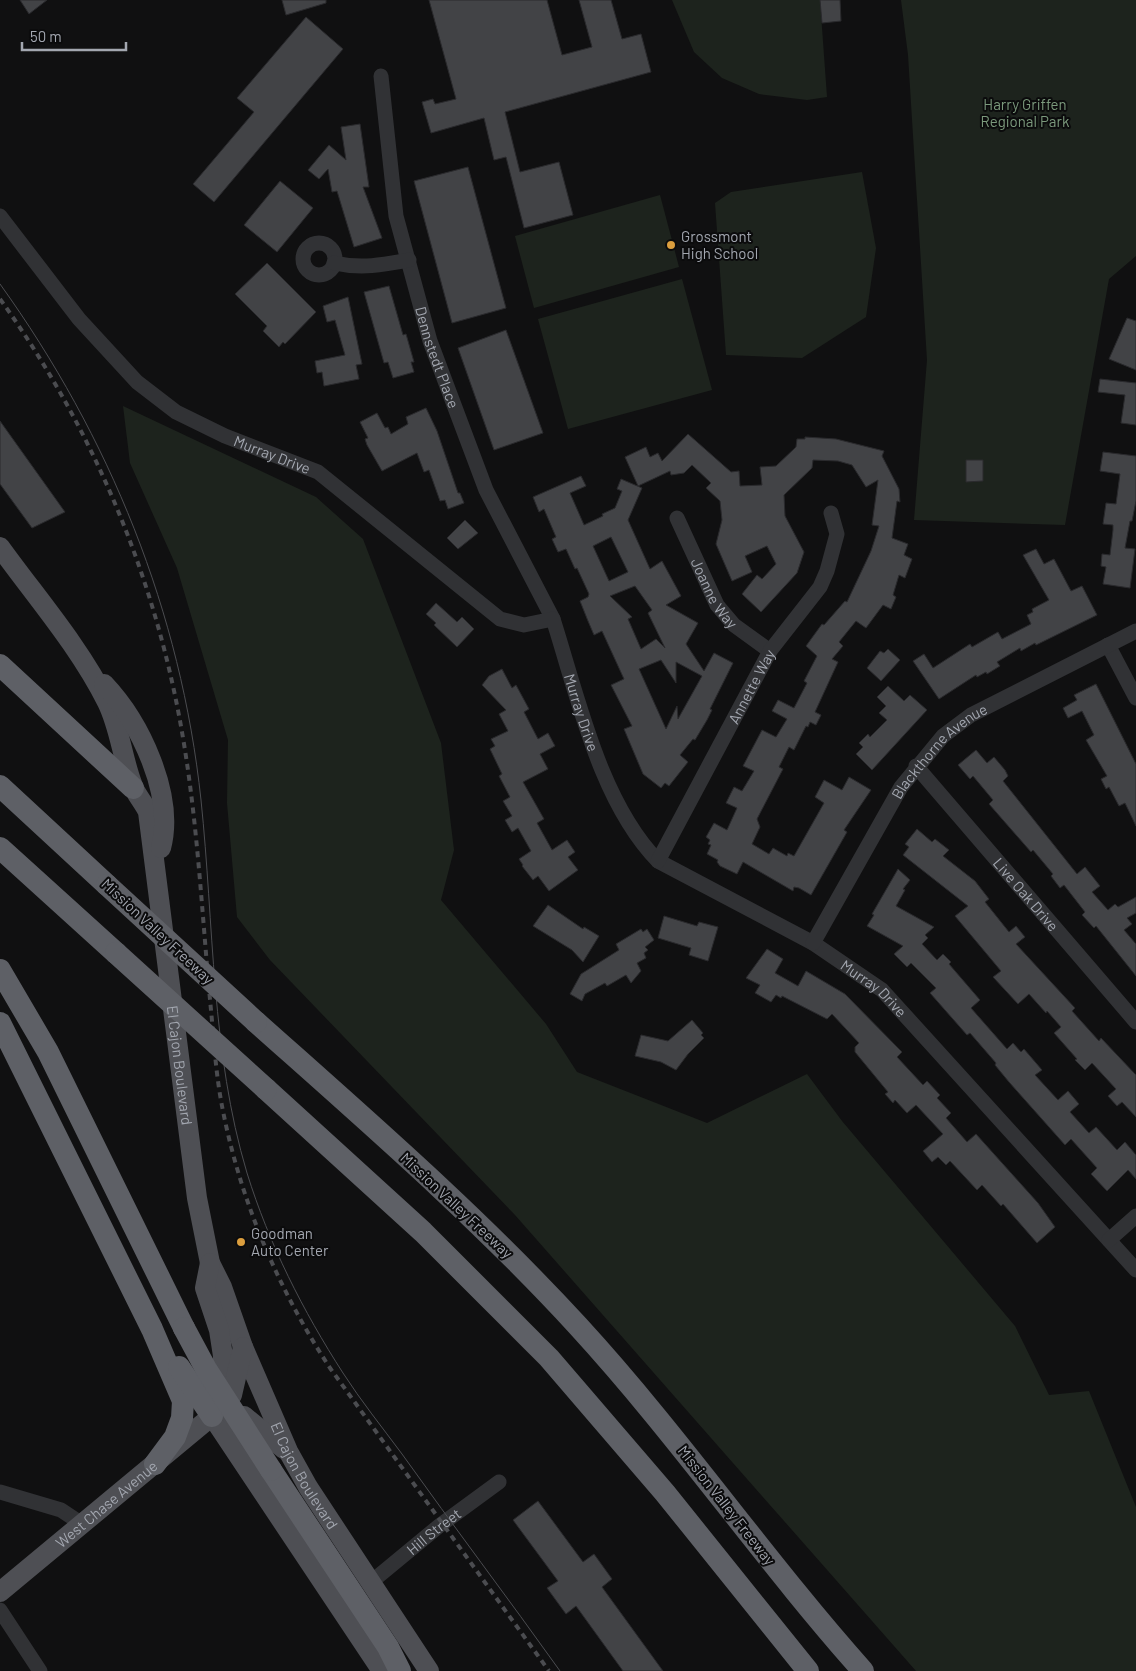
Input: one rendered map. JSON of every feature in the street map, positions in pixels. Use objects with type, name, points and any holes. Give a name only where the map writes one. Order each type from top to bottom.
[{"type":"highway","points":[[0,665],[133,788]]},
{"type":"highway","name":"Mission Valley Freeway","points":[[0,786],[256,1022],[449,1196],[578,1326],[658,1416],[813,1615],[863,1671]]},
{"type":"highway","points":[[0,848],[423,1232],[549,1358],[666,1493],[808,1671]]},
{"type":"highway","points":[[0,970],[52,1060],[206,1369],[270,1470],[388,1647],[400,1671]]},
{"type":"highway","points":[[0,1023],[152,1329],[183,1401],[182,1418],[175,1437],[155,1464]]},
{"type":"highway","points":[[152,1329],[212,1416]]},
{"type":"main road","name":"El Cajon Boulevard","points":[[0,547],[84,663],[107,702],[121,740],[133,788],[141,797],[148,812],[197,1198],[210,1264],[222,1287],[243,1347],[288,1452],[428,1671]]},
{"type":"main road","name":"El Cajon Boulevard","points":[[84,663],[121,702],[138,729],[150,758],[164,812],[162,845],[155,867]]},
{"type":"main road","name":"El Cajon Boulevard","points":[[210,1264],[205,1288],[218,1330],[223,1356],[222,1376],[212,1416]]},
{"type":"main road","name":"West Chase Avenue","points":[[0,1592],[212,1416],[232,1395],[243,1347]]},
{"type":"main road","points":[[212,1416],[244,1416],[288,1452]]},
{"type":"main road","points":[[212,1416],[382,1671]]},
{"type":"street","name":"Dennstedt Place","points":[[381,76],[396,216],[410,260],[430,341],[486,490],[553,619]]},
{"type":"street","name":"Murray Drive","points":[[0,216],[79,319],[137,382],[176,412],[225,436],[318,472],[500,619],[524,625],[553,619],[603,772],[625,817],[646,849],[658,861],[813,943],[882,990],[1136,1270]]},
{"type":"street","points":[[334,263],[354,268],[368,268],[410,260]]},
{"type":"street","name":"Annette Way","points":[[658,861],[770,651],[820,587],[827,571],[837,534],[831,514]]},
{"type":"street","name":"Joanne Way","points":[[677,518],[716,606],[734,624],[770,651]]},
{"type":"street","name":"Blackthorne Avenue","points":[[813,943],[901,788],[916,766],[943,736],[971,715],[1136,631]]},
{"type":"street","points":[[1108,645],[1136,698]]},
{"type":"street","name":"Live Oak Drive","points":[[916,766],[1136,1022]]},
{"type":"street","points":[[1109,1240],[1136,1216]]},
{"type":"street","name":"Hill Street","points":[[370,1583],[439,1526],[500,1482]]},
{"type":"street","points":[[0,1492],[61,1510],[82,1524]]},
{"type":"street","points":[[0,1610],[40,1671]]},
{"type":"green space","points":[[672,0],[820,0],[827,97],[807,100],[759,94],[722,78],[694,52]]},
{"type":"green space","name":"Harry Griffen Regional Park","points":[[901,0],[1136,0],[1136,256],[1109,279],[1065,525],[914,520],[927,360],[908,55]]},
{"type":"green space","points":[[862,172],[876,248],[866,317],[802,358],[726,355],[715,203],[731,192]]},
{"type":"green space","points":[[660,195],[679,267],[534,308],[515,236]]},
{"type":"green space","points":[[682,279],[712,390],[568,429],[538,319]]},
{"type":"green space","points":[[123,406],[316,497],[363,539],[441,743],[454,850],[441,900],[546,1024],[577,1072],[707,1123],[807,1074],[842,1121],[1015,1326],[1049,1395],[1089,1391],[1136,1507],[1136,1671],[916,1671],[515,1215],[270,960],[237,917],[227,803],[228,740],[177,568],[130,463]]},
{"type":"building","points":[[20,0],[47,0],[29,14]]},
{"type":"building","points":[[282,0],[326,0],[326,3],[286,15]]},
{"type":"building","points":[[429,0],[547,0],[562,55],[592,47],[579,0],[611,0],[622,39],[641,34],[651,72],[505,112],[520,172],[559,162],[573,215],[524,228],[506,157],[494,160],[484,118],[431,133],[422,102],[433,99],[435,104],[456,99]]},
{"type":"building","points":[[820,0],[840,0],[841,21],[822,23]]},
{"type":"building","points":[[306,17],[343,49],[214,202],[193,184],[254,112],[237,98]]},
{"type":"building","points":[[360,124],[369,187],[363,187],[382,238],[354,247],[337,191],[332,192],[328,169],[319,179],[308,170],[329,145],[346,160],[341,127]]},
{"type":"building","points":[[468,167],[506,308],[452,323],[414,181]]},
{"type":"building","points":[[280,181],[313,208],[277,252],[244,225]]},
{"type":"building","points":[[267,263],[316,312],[285,344],[283,342],[279,347],[263,331],[267,326],[235,294]]},
{"type":"building","points":[[389,286],[403,335],[406,334],[414,362],[411,362],[414,372],[393,378],[388,362],[384,363],[364,292]]},
{"type":"building","points":[[348,297],[362,364],[356,365],[359,379],[324,386],[322,372],[317,373],[315,361],[345,355],[335,320],[327,322],[323,306]]},
{"type":"building","points":[[1127,318],[1136,321],[1136,370],[1109,359]]},
{"type":"building","points":[[506,330],[543,433],[494,450],[458,348]]},
{"type":"building","points":[[1100,379],[1136,383],[1136,425],[1121,423],[1125,395],[1098,392]]},
{"type":"building","points":[[426,408],[437,431],[458,493],[460,493],[464,503],[448,509],[445,500],[440,501],[429,470],[424,472],[417,453],[382,471],[367,445],[365,439],[368,438],[360,422],[377,413],[385,428],[388,427],[391,434],[408,424],[406,417]]},
{"type":"building","points":[[0,421],[65,512],[32,528],[0,484]]},
{"type":"building","points":[[688,434],[731,472],[739,471],[740,486],[762,485],[760,467],[776,466],[796,447],[797,439],[805,439],[805,437],[836,439],[884,451],[882,456],[899,489],[900,502],[897,501],[892,538],[908,544],[904,555],[912,559],[905,578],[899,575],[893,595],[896,597],[891,609],[883,605],[866,628],[856,621],[839,642],[843,646],[832,659],[838,662],[815,712],[821,715],[816,725],[810,722],[808,727],[806,726],[794,750],[789,747],[779,767],[783,769],[757,819],[760,827],[752,844],[769,854],[773,848],[787,856],[788,853],[794,856],[824,803],[815,797],[824,780],[842,790],[849,777],[871,790],[844,830],[847,832],[811,895],[799,888],[794,887],[793,891],[743,862],[737,874],[720,866],[717,862],[718,860],[707,854],[711,845],[708,844],[710,840],[706,837],[714,823],[727,830],[737,808],[726,803],[734,787],[742,791],[754,771],[743,766],[762,730],[776,737],[787,719],[772,711],[778,700],[794,708],[807,683],[804,681],[817,656],[806,646],[822,624],[824,625],[845,601],[847,602],[871,551],[879,526],[872,525],[878,480],[866,487],[852,465],[838,461],[813,460],[812,468],[784,495],[785,516],[804,552],[797,573],[761,612],[742,594],[757,575],[762,579],[776,564],[767,546],[745,556],[752,572],[732,581],[716,544],[722,520],[720,501],[706,488],[711,483],[692,465],[684,473],[671,475],[670,471],[638,486],[625,457],[646,447],[650,457],[658,453],[662,461]]},
{"type":"building","points":[[1103,452],[1136,456],[1136,501],[1125,548],[1135,549],[1130,588],[1103,584],[1106,567],[1101,566],[1102,554],[1110,555],[1113,530],[1113,525],[1103,524],[1106,503],[1116,504],[1120,474],[1100,471]]},
{"type":"building","points":[[966,460],[983,460],[983,481],[966,482]]},
{"type":"building","points":[[581,476],[586,486],[570,493],[584,525],[615,508],[622,491],[617,489],[621,479],[642,488],[628,520],[650,569],[662,561],[681,596],[666,605],[698,623],[686,644],[704,671],[714,653],[733,663],[710,709],[712,710],[707,720],[695,740],[693,739],[680,755],[688,762],[669,786],[665,783],[661,788],[643,774],[624,729],[632,726],[611,685],[624,679],[602,631],[594,635],[588,621],[580,601],[588,597],[589,594],[577,568],[575,569],[566,549],[558,552],[552,539],[556,537],[544,509],[539,512],[533,497]],"holes":[[[611,537],[628,572],[609,581],[593,546]],[[635,586],[652,610],[648,613],[665,648],[656,639],[641,649],[628,619],[632,617],[610,596]],[[661,660],[676,683],[676,662],[702,676],[678,719],[677,706],[666,729],[639,669]]]},
{"type":"building","points":[[465,520],[478,533],[458,549],[447,538]]},
{"type":"building","points":[[1036,549],[1044,564],[1054,559],[1071,591],[1082,586],[1097,615],[1036,645],[1035,643],[1021,651],[1020,648],[997,662],[1000,666],[987,674],[986,672],[977,677],[976,675],[939,699],[913,661],[924,654],[933,668],[970,644],[972,647],[998,632],[1002,639],[1031,624],[1027,615],[1033,612],[1032,609],[1049,600],[1023,555]]},
{"type":"building","points":[[436,603],[457,622],[462,617],[474,629],[457,647],[434,625],[436,623],[426,614]]},
{"type":"building","points":[[888,649],[900,660],[881,681],[867,668],[880,651],[884,653]]},
{"type":"building","points":[[502,669],[512,688],[516,685],[529,709],[524,712],[538,739],[548,733],[555,746],[540,754],[548,769],[523,782],[544,819],[537,823],[552,850],[567,840],[575,852],[568,857],[578,870],[549,891],[538,876],[533,880],[522,866],[519,859],[531,851],[518,828],[512,832],[505,820],[512,816],[503,801],[510,797],[499,776],[502,774],[490,749],[495,746],[491,739],[508,731],[499,714],[506,710],[482,685],[489,676]]},
{"type":"building","points":[[1096,684],[1136,764],[1136,826],[1125,803],[1119,806],[1109,787],[1106,789],[1101,779],[1107,776],[1086,740],[1094,735],[1082,711],[1068,718],[1063,708],[1077,700],[1074,695]]},
{"type":"building","points":[[888,686],[904,701],[910,695],[927,710],[872,770],[856,754],[863,747],[859,743],[868,734],[870,737],[887,720],[879,713],[886,706],[877,697]]},
{"type":"building","points":[[976,750],[987,763],[994,757],[1005,770],[1008,776],[1003,781],[1077,874],[1085,867],[1100,886],[1092,892],[1108,910],[1115,904],[1118,907],[1136,897],[1136,913],[1127,918],[1132,924],[1124,930],[1136,944],[1136,976],[1096,926],[1094,928],[1082,915],[1085,912],[1064,885],[1060,888],[1051,876],[1053,874],[1033,850],[1031,852],[989,804],[993,800],[973,776],[970,779],[958,765]]},
{"type":"building","points":[[917,829],[932,842],[935,839],[949,850],[943,856],[975,881],[989,899],[985,902],[1009,932],[1016,926],[1025,937],[1016,944],[1075,1008],[1072,1011],[1099,1041],[1101,1038],[1136,1075],[1136,1117],[1122,1102],[1117,1106],[1108,1096],[1116,1089],[1092,1063],[1085,1070],[1075,1060],[1077,1059],[1054,1033],[1061,1027],[1047,1011],[1046,1013],[1029,994],[1018,1004],[993,977],[1001,971],[955,916],[968,906],[903,855],[909,847],[905,844]]},
{"type":"building","points":[[898,869],[910,880],[903,889],[905,890],[896,906],[934,927],[925,935],[928,938],[922,944],[937,960],[943,954],[951,962],[949,964],[980,1000],[971,1008],[1007,1049],[1013,1043],[1021,1052],[1024,1049],[1042,1070],[1035,1075],[1058,1100],[1068,1091],[1079,1104],[1070,1112],[1089,1133],[1096,1127],[1117,1150],[1125,1142],[1136,1155],[1136,1179],[1128,1170],[1107,1191],[1091,1174],[1097,1168],[1071,1139],[1065,1145],[1009,1082],[995,1065],[996,1063],[970,1033],[967,1035],[930,993],[936,988],[911,963],[907,967],[894,954],[903,946],[867,926]]},
{"type":"building","points":[[548,905],[583,929],[584,927],[599,936],[583,962],[572,950],[533,926]]},
{"type":"building","points":[[664,916],[697,926],[699,922],[718,927],[708,961],[689,955],[691,948],[658,938]]},
{"type":"building","points":[[641,929],[643,932],[647,929],[654,940],[645,947],[648,950],[644,953],[646,958],[637,963],[641,971],[631,983],[626,975],[607,986],[605,983],[585,994],[582,1001],[570,994],[581,974],[619,950],[616,944]]},
{"type":"building","points":[[767,949],[783,959],[775,973],[798,986],[806,971],[845,994],[902,1052],[897,1057],[923,1085],[927,1081],[940,1095],[937,1098],[951,1113],[946,1118],[967,1142],[976,1134],[1038,1203],[1055,1227],[1037,1243],[1003,1204],[1001,1206],[982,1185],[977,1190],[950,1161],[946,1165],[938,1157],[932,1162],[923,1151],[943,1134],[916,1105],[907,1113],[895,1100],[893,1103],[885,1094],[888,1092],[855,1052],[855,1047],[859,1043],[832,1014],[827,1019],[782,996],[781,998],[776,995],[771,1002],[755,993],[760,985],[746,978]]},
{"type":"building","points":[[692,1020],[703,1033],[701,1035],[704,1038],[688,1054],[676,1070],[661,1062],[635,1056],[641,1035],[668,1041]]},
{"type":"building","points":[[538,1501],[583,1562],[594,1554],[612,1579],[602,1587],[663,1671],[623,1671],[576,1606],[566,1614],[547,1588],[558,1581],[513,1520]]},
{"type":"tram line","points":[[0,284],[39,342],[75,403],[107,465],[134,529],[158,594],[177,662],[191,730],[201,800],[215,988],[226,1082],[235,1128],[247,1173],[276,1251],[314,1326],[343,1373],[560,1671]]},
{"type":"railway","points":[[0,299],[64,399],[91,452],[116,505],[137,560],[155,617],[170,674],[187,767],[196,836],[214,1046],[220,1094],[239,1175],[263,1243],[294,1307],[330,1368],[549,1671]]},
{"type":"place","name":"Grossmont High School","points":[[671,245]]},
{"type":"place","name":"Goodman Auto Center","points":[[241,1242]]}]
